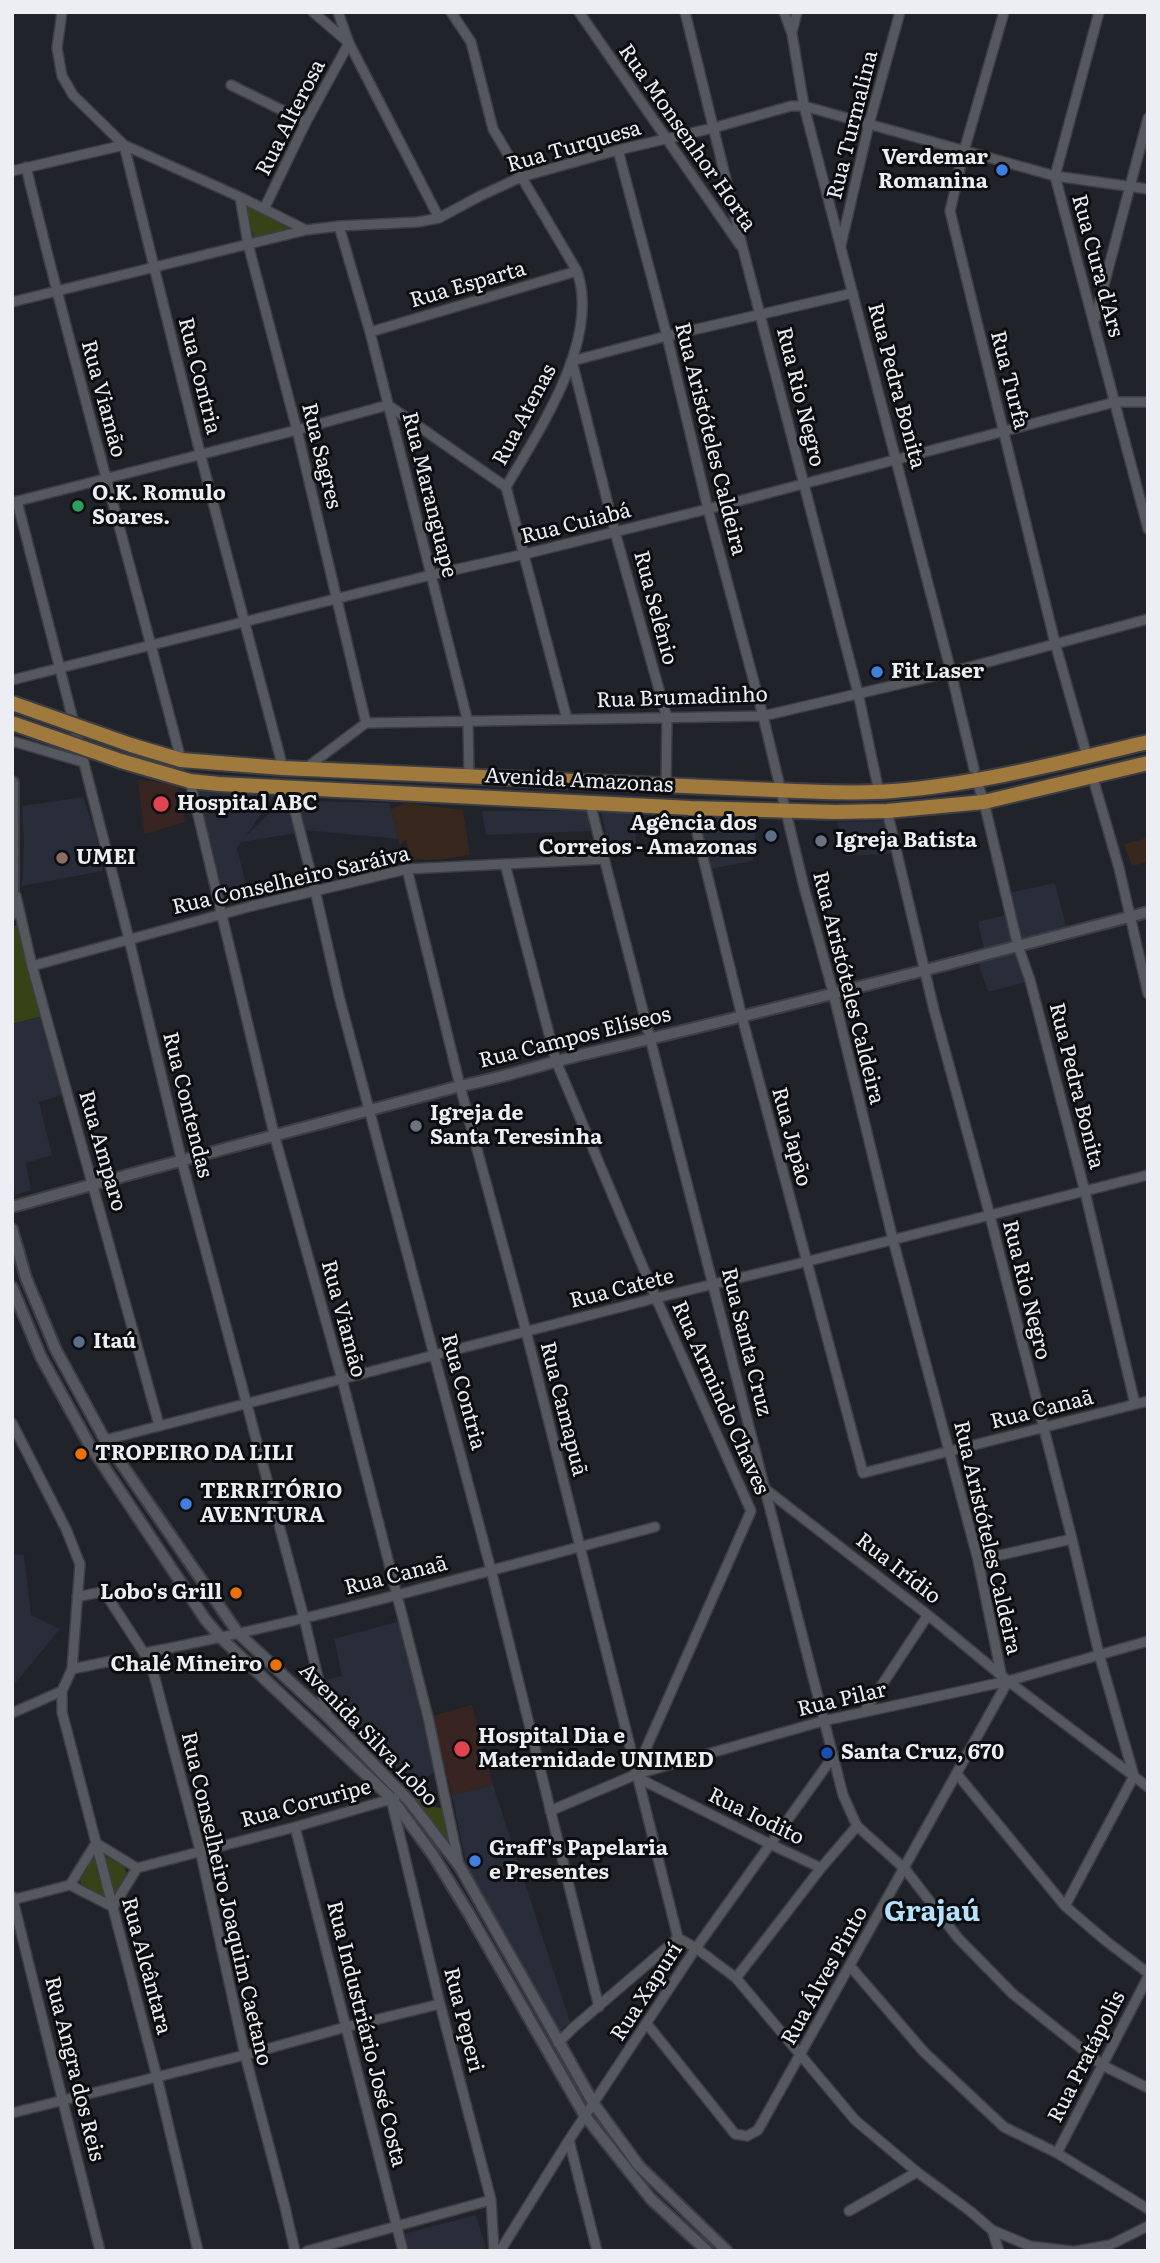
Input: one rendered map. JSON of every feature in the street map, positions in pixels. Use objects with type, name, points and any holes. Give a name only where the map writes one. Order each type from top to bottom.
[{"type":"main road","name":"Avenida Amazonas","points":[[12,703],[181,760],[283,768],[780,790],[879,792],[1087,757],[1148,742]]},
{"type":"main road","name":"Avenida Amazonas","points":[[12,723],[121,761],[190,781],[786,812],[887,811],[984,802],[1148,763]]},
{"type":"main road","points":[[12,783],[12,913]]},
{"type":"street","points":[[62,12],[57,48],[62,76],[73,95],[124,145],[306,230]]},
{"type":"street","points":[[313,12],[349,43]]},
{"type":"street","points":[[338,12],[349,43],[439,218]]},
{"type":"street","name":"Rua Atenas","points":[[451,12],[471,42],[494,129],[577,271],[583,288],[572,361],[555,400],[506,487],[568,719]]},
{"type":"street","name":"Rua Monsenhor Horta","points":[[579,12],[743,249]]},
{"type":"street","name":"Rua Rio Negro","points":[[685,12],[743,249],[858,692],[879,792]]},
{"type":"street","name":"Rua Pedra Bonita","points":[[784,12],[792,34],[804,106],[951,672],[1018,946],[1030,980],[1085,1192],[1135,1404]]},
{"type":"street","points":[[792,34],[797,12]]},
{"type":"street","name":"Rua Turmalina","points":[[841,246],[869,124],[900,12]]},
{"type":"street","name":"Rua Turfa","points":[[1004,12],[964,151],[950,211],[1055,643],[1087,757]]},
{"type":"street","name":"Rua Cura d'Ars","points":[[1099,12],[1055,176],[1115,402],[1143,494],[1148,529]]},
{"type":"street","name":"Rua Alterosa","points":[[264,209],[306,122],[349,43]]},
{"type":"street","points":[[231,85],[306,122]]},
{"type":"street","name":"Rua Turquesa","points":[[12,302],[306,230],[439,218],[521,177],[791,106],[804,106],[1055,176],[1148,189]]},
{"type":"street","points":[[1095,321],[1148,118]]},
{"type":"street","points":[[12,171],[124,145]]},
{"type":"street","name":"Rua Contria","points":[[124,145],[200,453],[283,768]]},
{"type":"street","name":"Rua Aristóteles Caldeira","points":[[618,150],[833,992],[893,1240],[978,1560],[1001,1673]]},
{"type":"street","name":"Rua Viamão","points":[[26,167],[56,292],[181,760]]},
{"type":"street","name":"Rua Sagres","points":[[240,197],[248,244],[297,430],[366,723]]},
{"type":"street","name":"Rua Maranguape","points":[[339,226],[370,332],[468,722],[469,776]]},
{"type":"street","name":"Rua Esparta","points":[[370,332],[577,271]]},
{"type":"street","points":[[572,361],[853,293]]},
{"type":"street","name":"Rua Selênio","points":[[572,361],[615,532],[667,718],[666,785]]},
{"type":"street","name":"Rua Cuiabá","points":[[12,680],[708,509],[1115,402],[1148,402]]},
{"type":"street","points":[[15,502],[388,405],[506,487]]},
{"type":"street","name":"Rua Contendas","points":[[15,502],[130,939],[182,1162],[304,1618],[327,1716]]},
{"type":"street","name":"Rua Brumadinho","points":[[366,723],[763,716],[951,672],[1148,619]]},
{"type":"street","points":[[304,769],[366,723]]},
{"type":"street","points":[[12,741],[83,762]]},
{"type":"street","points":[[1092,775],[1119,868],[1128,917],[1148,994]]},
{"type":"street","name":"Rua Viamão","points":[[190,781],[274,1134],[342,1379],[428,1717],[460,1867]]},
{"type":"street","name":"Rua Contria","points":[[289,788],[340,996],[491,1570],[599,2007]]},
{"type":"street","name":"Rua Santa Cruz","points":[[590,803],[843,1795],[857,1826],[905,1869],[958,1938],[1013,1994],[1102,2065],[1148,2088]]},
{"type":"street","name":"Rua Japão","points":[[691,808],[742,1017],[863,1473]]},
{"type":"street","name":"Rua Rio Negro","points":[[887,811],[934,1010],[990,1216],[1072,1539],[1098,1654],[1134,1776]]},
{"type":"street","name":"Rua Conselheiro Saráiva","points":[[32,965],[221,914],[407,869],[604,859]]},
{"type":"street","name":"Rua Armindo Chaves","points":[[505,864],[556,1061],[656,1298],[751,1511],[637,1774]]},
{"type":"street","name":"Rua Camapuã","points":[[407,869],[678,1938]]},
{"type":"street","name":"Rua Amparo","points":[[13,885],[32,965],[159,1425]]},
{"type":"street","name":"Rua Campos Elíseos","points":[[12,1207],[182,1162],[274,1134],[1148,912]]},
{"type":"street","name":"Rua Catete","points":[[105,1440],[1148,1175]]},
{"type":"street","name":"Avenida Silva Lobo","points":[[12,1229],[26,1278],[56,1350],[105,1440],[238,1633],[327,1716],[403,1794],[460,1867],[594,2104],[639,2166],[727,2251]]},
{"type":"street","name":"Avenida Silva Lobo","points":[[12,1287],[41,1357],[89,1444],[205,1619],[221,1638],[392,1799],[433,1855],[468,1912],[585,2116],[651,2199],[707,2251]]},
{"type":"street","name":"Rua Canaã","points":[[863,1473],[1148,1401]]},
{"type":"street","points":[[12,1423],[66,1529],[80,1564],[72,1669],[62,1691],[12,1713]]},
{"type":"street","name":"Rua Irídio","points":[[764,1488],[1148,1787]]},
{"type":"street","name":"Rua Canaã","points":[[144,1653],[304,1618],[655,1527]]},
{"type":"street","points":[[978,1560],[1072,1539]]},
{"type":"street","name":"Rua Conselheiro Joaquim Caetano","points":[[78,1597],[101,1592],[107,1596],[153,1671],[200,1850],[245,2056],[295,2251]]},
{"type":"street","points":[[864,1712],[929,1615]]},
{"type":"street","name":"Rua Pilar","points":[[550,1811],[637,1774],[823,1721],[1009,1681],[1148,1641]]},
{"type":"street","points":[[72,1669],[116,1660]]},
{"type":"street","name":"Rua Álves Pinto","points":[[647,2024],[735,2134],[747,2136],[758,2130],[1009,1681]]},
{"type":"street","name":"Rua Alcântara","points":[[62,1691],[62,1712],[157,2077],[198,2251]]},
{"type":"street","name":"Rua Xapurí","points":[[497,2251],[696,1948],[832,1758]]},
{"type":"street","name":"Rua Iodito","points":[[637,1774],[821,1868]]},
{"type":"street","points":[[957,1774],[1065,1906],[1148,1975]]},
{"type":"street","points":[[1065,1906],[1134,1776]]},
{"type":"street","name":"Rua Coruripe","points":[[137,1868],[295,1827],[403,1794]]},
{"type":"street","name":"Rua Peperi","points":[[392,1799],[440,2004],[491,2200],[497,2251]]},
{"type":"street","points":[[736,1978],[857,1826]]},
{"type":"street","name":"Rua Industriário José Costa","points":[[295,1827],[403,2251]]},
{"type":"street","points":[[13,1899],[70,1885],[113,1907],[137,1868],[96,1843],[70,1885]]},
{"type":"street","name":"Rua Angra dos Reis","points":[[13,1899],[100,2251]]},
{"type":"street","points":[[558,2043],[678,1938],[736,1978],[855,2120],[992,2230],[1030,2246],[1074,2251],[1110,2245],[1148,2226]]},
{"type":"street","points":[[850,1966],[924,2052],[1004,2127],[1057,2153],[1148,2209]]},
{"type":"street","name":"Rua Pratápolis","points":[[1057,2153],[1148,1975]]},
{"type":"street","points":[[12,2113],[245,2056],[440,2004]]},
{"type":"street","points":[[569,2140],[597,2251]]},
{"type":"street","points":[[849,2211],[917,2172]]},
{"type":"street","points":[[307,2251],[491,2200]]},
{"type":"street","points":[[992,2230],[999,2251]]},
{"type":"shaded area","name":"Hospital ABC","points":[[138,780],[178,785],[185,822],[144,834]]},
{"type":"shaded area","points":[[197,790],[274,796],[245,837],[287,796],[297,833],[241,842],[237,848],[249,897],[223,904]]},
{"type":"shaded area","points":[[83,797],[96,835],[103,871],[22,886],[22,806]]},
{"type":"shaded area","points":[[297,801],[389,803],[399,839],[304,830]]},
{"type":"shaded area","points":[[405,803],[463,810],[470,855],[438,860],[410,859],[406,839],[400,845],[391,809]]},
{"type":"shaded area","points":[[482,811],[589,811],[591,831],[486,835]]},
{"type":"shaded area","points":[[601,812],[635,813],[636,845],[610,852]]},
{"type":"shaded area","points":[[699,817],[757,819],[753,861],[710,869]]},
{"type":"shaded area","points":[[884,821],[892,854],[846,856],[837,822]]},
{"type":"shaded area","points":[[1148,838],[1148,862],[1132,866],[1124,844]]},
{"type":"shaded area","points":[[1055,883],[1067,930],[1019,938],[1008,893]]},
{"type":"shaded area","points":[[1005,915],[1012,942],[984,949],[978,922]]},
{"type":"shaded area","points":[[1016,950],[1026,982],[988,992],[977,959]]},
{"type":"shaded area","points":[[42,1016],[62,1095],[39,1102],[52,1155],[26,1163],[31,1190],[15,1195],[12,1176],[12,1024]]},
{"type":"shaded area","points":[[12,1554],[24,1555],[31,1615],[60,1629],[12,1687]]},
{"type":"shaded area","points":[[400,1621],[439,1768],[409,1792],[333,1715],[324,1680],[342,1676],[334,1639]]},
{"type":"shaded area","name":"Hospital Dia e Maternidade UNIMED","points":[[472,1705],[493,1785],[452,1795],[431,1716]]},
{"type":"shaded area","points":[[493,1785],[570,2022],[549,2039],[467,1868],[452,1795]]},
{"type":"shaded area","points":[[476,2215],[487,2251],[407,2251],[404,2237],[407,2233]]},
{"type":"green space","points":[[244,202],[296,228],[254,239]]},
{"type":"green space","points":[[18,925],[42,1016],[12,1024],[14,926]]},
{"type":"green space","points":[[417,1786],[429,1806],[450,1810],[453,1852],[409,1792]]},
{"type":"green space","points":[[103,1855],[124,1866],[127,1874],[114,1895],[105,1898],[81,1884],[80,1879],[92,1858]]},
{"type":"place","name":"Verdemar Romanina","points":[[1002,170]]},
{"type":"place","name":"O.K. Romulo Soares.","points":[[78,506]]},
{"type":"place","name":"Fit Laser","points":[[877,672]]},
{"type":"place","name":"Hospital ABC","points":[[161,804]]},
{"type":"place","name":"Agência dos Correios - Amazonas","points":[[771,836]]},
{"type":"place","name":"Igreja Batista","points":[[821,841]]},
{"type":"place","name":"UMEI","points":[[62,858]]},
{"type":"place","name":"Igreja de Santa Teresinha","points":[[416,1126]]},
{"type":"place","name":"Itaú","points":[[79,1342]]},
{"type":"place","name":"TROPEIRO DA LILI","points":[[81,1454]]},
{"type":"place","name":"TERRITÓRIO AVENTURA","points":[[186,1504]]},
{"type":"place","name":"Lobo's Grill","points":[[236,1593]]},
{"type":"place","name":"Chalé Mineiro","points":[[276,1665]]},
{"type":"place","name":"Hospital Dia e Maternidade UNIMED","points":[[462,1749]]},
{"type":"place","name":"Santa Cruz, 670","points":[[827,1753]]},
{"type":"place","name":"Graff's Papelaria e Presentes","points":[[475,1861]]},
{"type":"district","name":"Grajaú","points":[[932,1913]]}]
